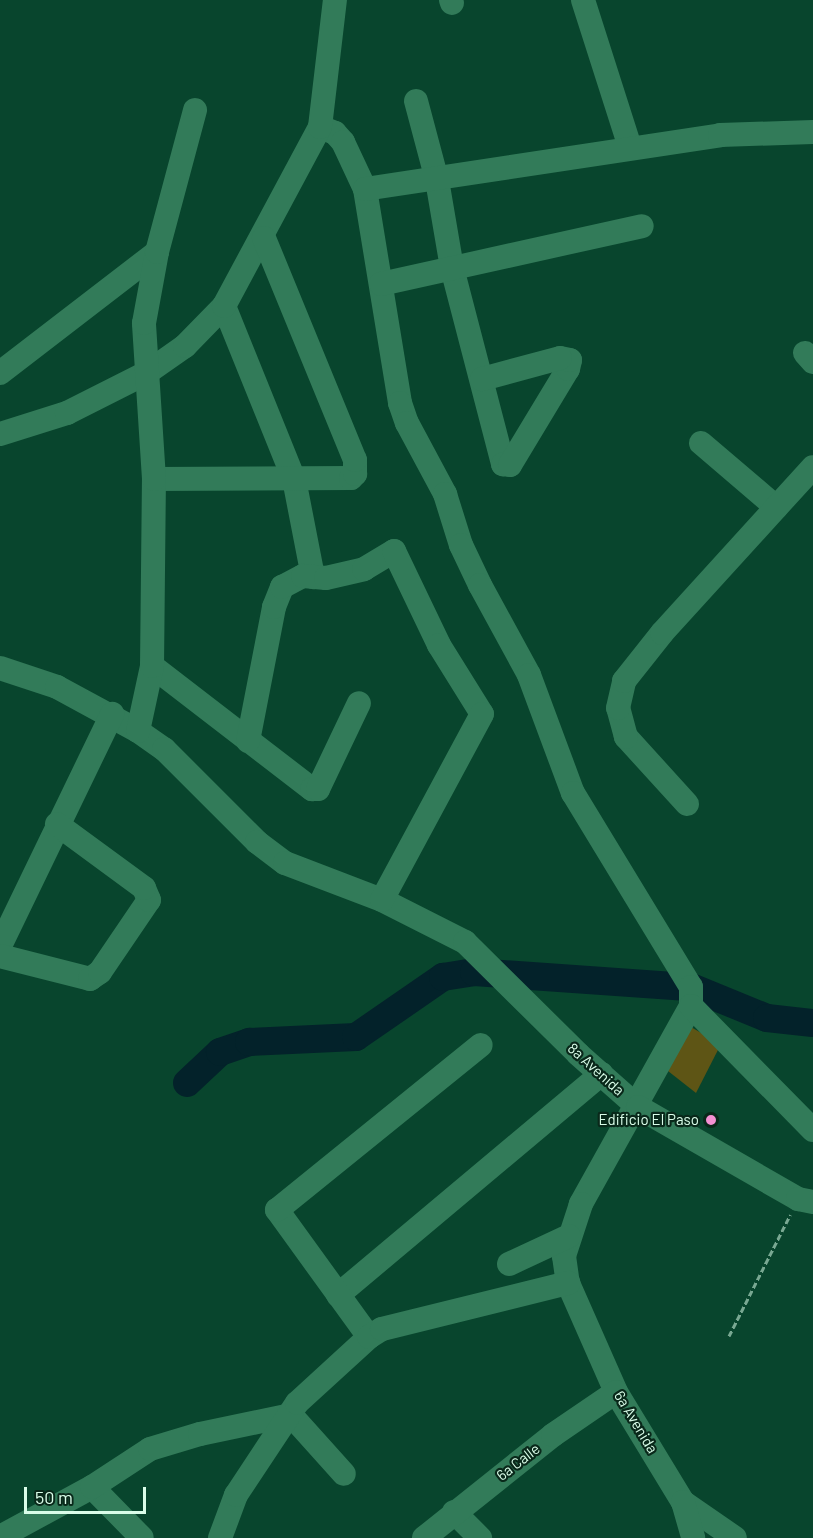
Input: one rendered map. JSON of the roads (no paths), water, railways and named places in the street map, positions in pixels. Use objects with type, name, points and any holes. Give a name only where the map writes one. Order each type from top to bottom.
[{"type":"street","points":[[0,434],[67,413],[148,372],[185,345],[224,306],[264,238],[320,127],[335,0]]},
{"type":"street","points":[[583,0],[630,147]]},
{"type":"street","points":[[416,101],[436,180],[452,268],[502,464],[510,465],[568,369],[570,360],[560,358],[482,379]]},
{"type":"street","points":[[138,731],[152,666],[154,479],[144,323],[157,252],[195,110]]},
{"type":"street","points":[[320,127],[335,133],[343,142],[365,189],[400,404],[407,423],[445,494],[461,545],[480,585],[529,675],[573,793],[690,987],[691,1006],[813,1130]]},
{"type":"street","points":[[365,189],[720,135],[813,132]]},
{"type":"street","points":[[381,284],[642,226]]},
{"type":"street","points":[[154,479],[351,478],[356,460],[264,238]]},
{"type":"street","points":[[0,373],[157,252]]},
{"type":"street","points":[[224,306],[294,478],[314,577]]},
{"type":"street","points":[[701,443],[776,507]]},
{"type":"street","points":[[687,804],[626,737],[618,708],[624,681],[813,467]]},
{"type":"street","points":[[248,741],[277,597],[292,578],[344,575],[364,569],[394,551],[440,645],[482,714],[382,900]]},
{"type":"street","points":[[152,666],[304,785],[318,789],[359,703]]},
{"type":"street","name":"8a Avenida","points":[[0,668],[57,687],[112,714],[138,731],[164,749],[257,842],[285,863],[382,900],[465,942],[638,1107],[806,1201]]},
{"type":"street","points":[[0,946],[112,714]]},
{"type":"street","points":[[0,956],[90,979],[100,972],[149,900],[144,888],[57,824]]},
{"type":"street","name":"6a Avenida","points":[[691,1006],[638,1107],[581,1204],[564,1256],[568,1283],[616,1392],[683,1502],[735,1538]]},
{"type":"street","points":[[369,1337],[277,1210],[481,1045]]},
{"type":"street","points":[[338,1295],[601,1074]]},
{"type":"street","points":[[509,1264],[569,1236]]},
{"type":"street","points":[[220,1538],[236,1495],[291,1415],[297,1402],[369,1337],[382,1329],[568,1283]]},
{"type":"street","name":"6a Calle","points":[[424,1538],[454,1512],[616,1392]]},
{"type":"street","points":[[291,1415],[344,1474]]},
{"type":"street","points":[[0,1537],[92,1487],[150,1449],[200,1434],[291,1415]]},
{"type":"street","points":[[92,1487],[142,1538]]},
{"type":"street","points":[[683,1502],[693,1538]]},
{"type":"street","points":[[454,1512],[480,1538]]},
{"type":"waterway","points":[[187,1083],[220,1052],[249,1042],[356,1037],[443,977],[474,972],[691,987],[767,1018],[813,1023]]},
{"type":"place","name":"Edificio El Paso","points":[[711,1120]]}]
